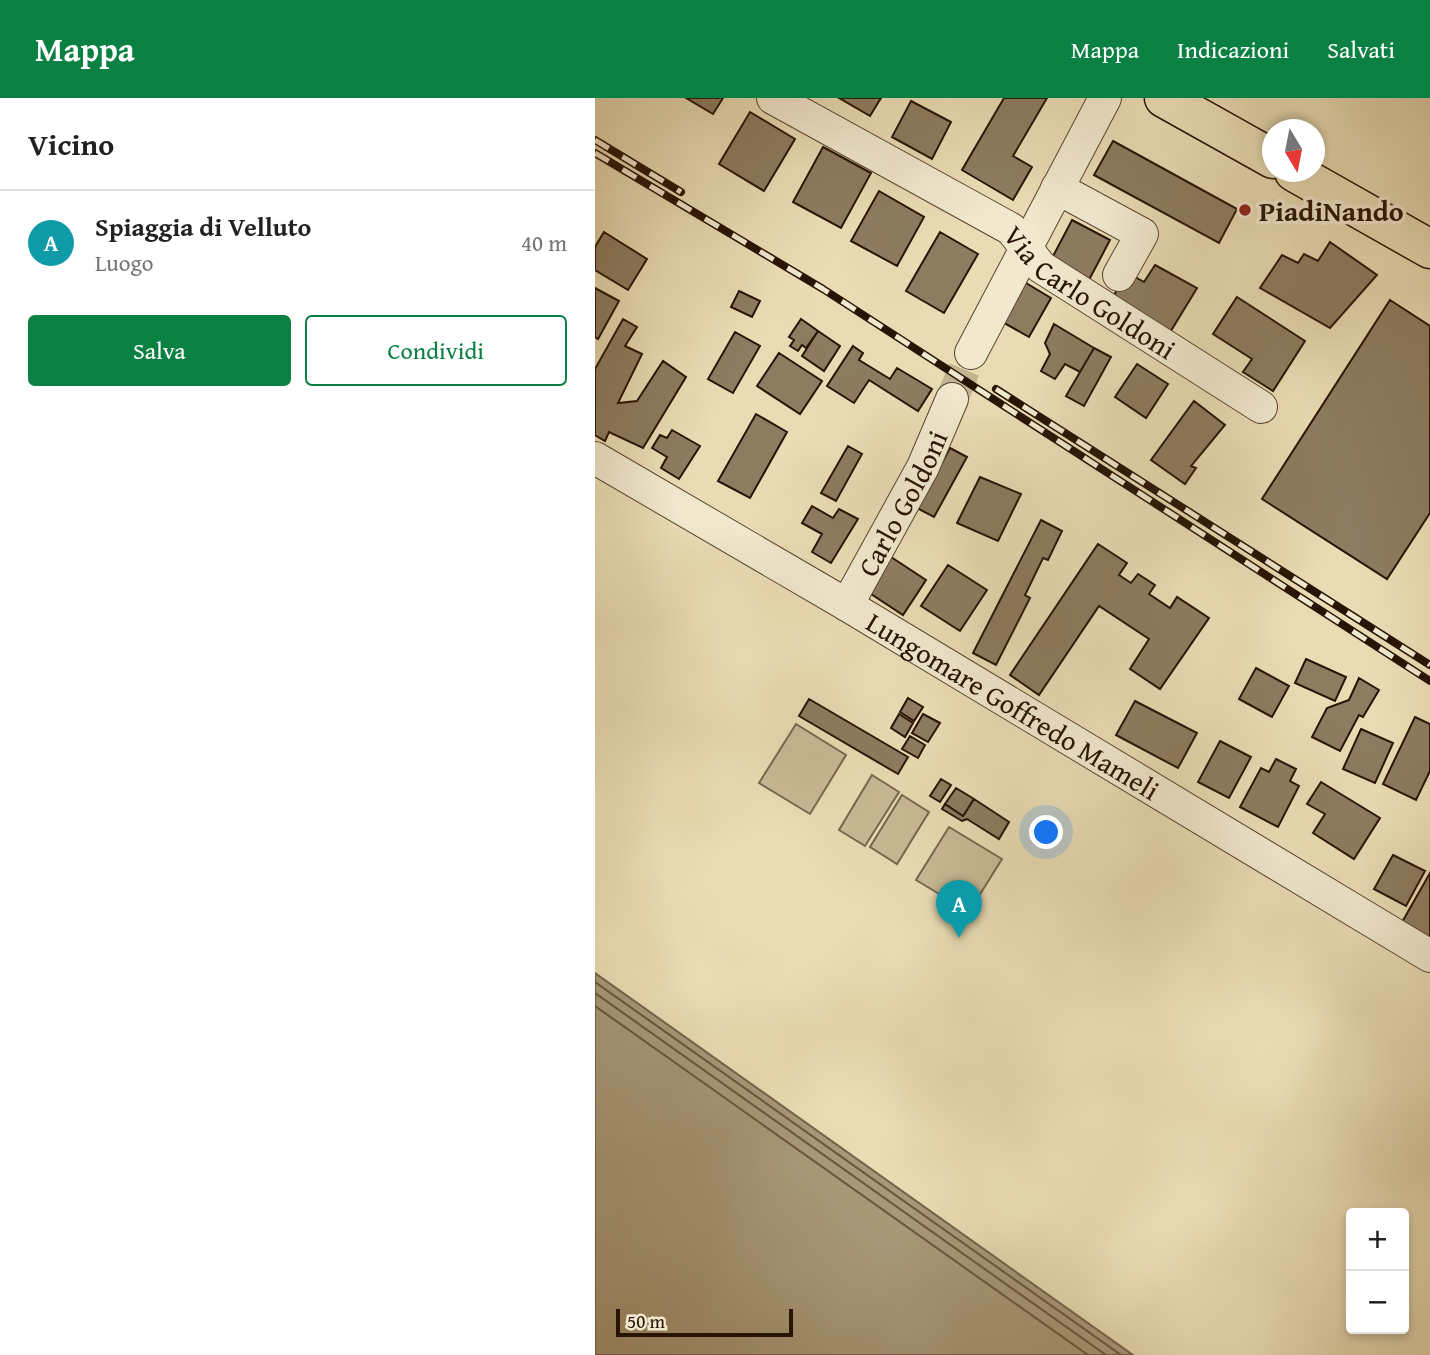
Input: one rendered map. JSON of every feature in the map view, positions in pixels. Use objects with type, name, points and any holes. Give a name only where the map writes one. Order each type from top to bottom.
[{"type":"main road","points":[[1164,98],[1262,153]]},
{"type":"main road","points":[[1312,182],[1430,249]]},
{"type":"street","name":"Via Carlo Goldoni","points":[[773,98],[1011,229],[1041,267],[1261,407]]},
{"type":"street","points":[[971,353],[1105,98]]},
{"type":"street","points":[[1057,188],[1142,234],[1119,275]]},
{"type":"street","name":"Carlo Goldoni","points":[[847,605],[923,467],[952,399]]},
{"type":"street","name":"Lungomare Goffredo Mameli","points":[[595,458],[847,605],[1430,956]]},
{"type":"shaded area","points":[[796,724],[846,755],[810,814],[759,783]]},
{"type":"shaded area","points":[[872,775],[899,792],[865,846],[839,830]]},
{"type":"shaded area","points":[[902,795],[929,812],[897,864],[870,847]]},
{"type":"shaded area","points":[[949,827],[1002,859],[969,912],[916,880]]},
{"type":"water","points":[[595,973],[1133,1355],[595,1355]]},
{"type":"building","points":[[686,98],[723,98],[713,114]]},
{"type":"building","points":[[839,98],[881,98],[870,116]]},
{"type":"building","points":[[1004,98],[1047,98],[1013,156],[1032,167],[1013,200],[962,170]]},
{"type":"building","points":[[911,101],[951,122],[932,159],[892,137]]},
{"type":"building","points":[[750,112],[795,139],[764,191],[719,164]]},
{"type":"building","points":[[1113,141],[1237,209],[1219,243],[1094,175]]},
{"type":"building","points":[[823,147],[871,173],[841,228],[793,202]]},
{"type":"building","points":[[879,191],[924,217],[897,266],[851,241]]},
{"type":"building","points":[[1072,220],[1110,240],[1089,280],[1051,260]]},
{"type":"building","points":[[604,232],[647,259],[628,290],[595,270],[595,247]]},
{"type":"building","points":[[940,232],[978,254],[944,313],[906,291]]},
{"type":"building","points":[[1330,242],[1377,275],[1330,328],[1260,288],[1282,255],[1298,263],[1304,254],[1318,261]]},
{"type":"building","points":[[1155,265],[1197,288],[1169,334],[1112,298],[1128,273],[1144,282]]},
{"type":"building","points":[[1021,280],[1051,298],[1029,337],[999,320]]},
{"type":"building","points":[[595,288],[619,301],[598,339],[595,337]]},
{"type":"building","points":[[739,291],[760,301],[752,317],[731,307]]},
{"type":"building","points":[[1237,297],[1305,341],[1273,391],[1243,372],[1252,359],[1213,334]]},
{"type":"building","points":[[1390,300],[1430,326],[1430,513],[1387,579],[1262,499]]},
{"type":"building","points":[[623,319],[637,327],[625,346],[642,354],[618,403],[637,401],[663,361],[686,377],[643,448],[609,432],[605,441],[595,435],[595,369]]},
{"type":"building","points":[[801,319],[818,331],[806,348],[802,345],[798,351],[790,346],[794,340],[789,337]]},
{"type":"building","points":[[1054,324],[1094,348],[1080,372],[1065,364],[1055,379],[1041,371],[1050,354],[1045,343]]},
{"type":"building","points":[[818,331],[840,346],[824,371],[802,356]]},
{"type":"building","points":[[735,332],[760,346],[733,393],[708,379]]},
{"type":"building","points":[[853,346],[863,353],[859,360],[890,379],[897,368],[932,389],[918,411],[869,380],[854,403],[827,386]]},
{"type":"building","points":[[1094,348],[1111,357],[1084,406],[1066,396]]},
{"type":"building","points":[[779,353],[822,381],[800,414],[757,386]]},
{"type":"building","points":[[1137,364],[1168,384],[1146,418],[1115,397]]},
{"type":"building","points":[[1194,401],[1225,425],[1191,466],[1196,468],[1185,484],[1151,460]]},
{"type":"building","points":[[756,414],[787,432],[750,498],[718,481]]},
{"type":"building","points":[[672,430],[700,446],[679,479],[661,468],[667,457],[652,448],[660,435],[667,438]]},
{"type":"building","points":[[848,446],[862,454],[836,501],[821,493]]},
{"type":"building","points":[[950,448],[967,457],[934,517],[917,508]]},
{"type":"building","points":[[980,477],[1021,494],[998,541],[957,523]]},
{"type":"building","points":[[812,506],[833,518],[839,509],[858,519],[831,563],[812,552],[822,534],[802,523]]},
{"type":"building","points":[[1041,520],[1062,531],[1048,560],[1043,558],[1025,595],[1030,598],[996,665],[973,653]]},
{"type":"building","points":[[1098,544],[1127,563],[1119,575],[1131,583],[1138,574],[1155,585],[1149,594],[1170,608],[1177,597],[1209,618],[1160,689],[1130,669],[1149,639],[1099,606],[1039,695],[1010,675]]},
{"type":"building","points":[[888,555],[926,580],[903,615],[865,590]]},
{"type":"building","points":[[948,565],[987,590],[960,631],[921,606]]},
{"type":"building","points":[[1306,659],[1346,677],[1335,701],[1295,683]]},
{"type":"building","points":[[1256,668],[1289,686],[1272,717],[1239,699]]},
{"type":"building","points":[[1359,678],[1379,690],[1363,717],[1359,715],[1340,751],[1312,737],[1327,708],[1349,700]]},
{"type":"building","points":[[908,698],[923,707],[914,721],[900,712]]},
{"type":"building","points":[[809,699],[908,757],[898,774],[799,716]]},
{"type":"building","points":[[1135,701],[1197,733],[1178,768],[1116,735]]},
{"type":"building","points":[[899,714],[913,723],[905,737],[891,728]]},
{"type":"building","points":[[923,714],[940,723],[928,742],[912,733]]},
{"type":"building","points":[[1415,717],[1430,724],[1430,771],[1416,800],[1383,784]]},
{"type":"building","points":[[1361,729],[1393,743],[1375,783],[1343,769]]},
{"type":"building","points":[[910,736],[925,745],[918,758],[902,749]]},
{"type":"building","points":[[1220,741],[1251,757],[1229,798],[1198,782]]},
{"type":"building","points":[[1276,759],[1296,769],[1290,781],[1299,786],[1278,827],[1240,807],[1261,768],[1269,772]]},
{"type":"building","points":[[941,779],[951,785],[940,802],[930,796]]},
{"type":"building","points":[[1321,782],[1380,818],[1354,859],[1313,833],[1325,814],[1307,804]]},
{"type":"building","points":[[956,788],[974,799],[963,816],[945,804]]},
{"type":"building","points":[[974,799],[1009,822],[999,839],[967,819],[962,821],[942,809],[945,804],[963,816]]},
{"type":"building","points":[[1393,855],[1425,871],[1406,906],[1374,889]]},
{"type":"building","points":[[1430,873],[1430,941],[1401,924]]},
{"type":"tunnel","points":[[952,399],[971,353]]},
{"type":"railway","points":[[595,140],[681,192]]},
{"type":"railway","points":[[595,153],[823,289],[1430,681]]},
{"type":"railway","points":[[996,389],[1430,665]]},
{"type":"place","name":"PiadiNando","points":[[1245,210]]},
{"type":"place","name":"Spiaggia di Velluto","points":[[959,938]]}]
